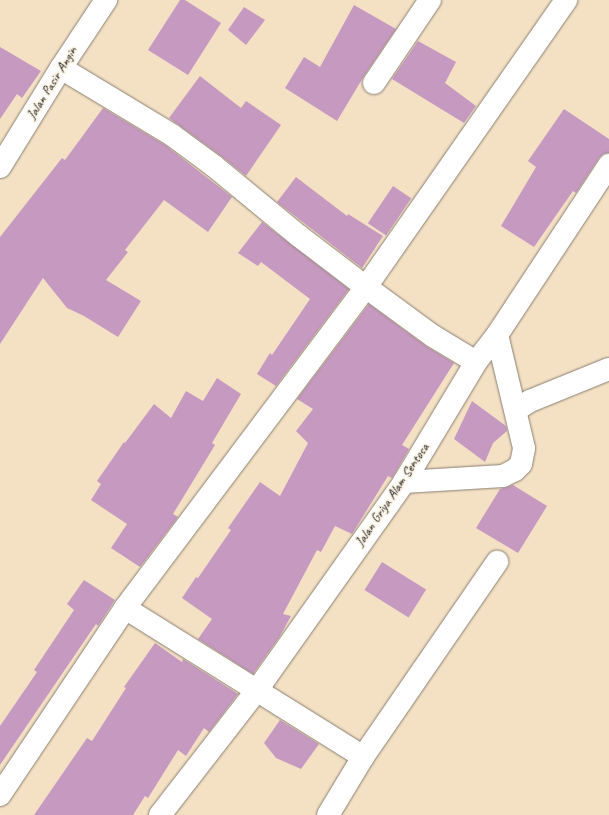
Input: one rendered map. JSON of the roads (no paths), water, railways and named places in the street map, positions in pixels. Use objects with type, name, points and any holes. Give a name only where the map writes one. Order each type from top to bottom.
[{"type":"street","name":"Jalan Pasir Angin","points":[[0,167],[61,68],[106,0]]},
{"type":"street","points":[[374,83],[430,0]]},
{"type":"street","points":[[0,795],[126,608],[366,287],[566,0]]},
{"type":"street","points":[[61,68],[172,135],[214,166],[299,236],[366,287],[433,336],[476,362]]},
{"type":"street","name":"Jalan Griya Alam Sentosa","points":[[160,815],[257,690],[404,482],[476,362],[497,336],[609,165]]},
{"type":"street","points":[[404,482],[503,476],[515,470],[521,464],[524,448],[497,336]]},
{"type":"street","points":[[516,410],[530,401],[609,370]]},
{"type":"street","points":[[328,815],[363,757],[497,562]]},
{"type":"street","points":[[126,608],[363,757]]}]
